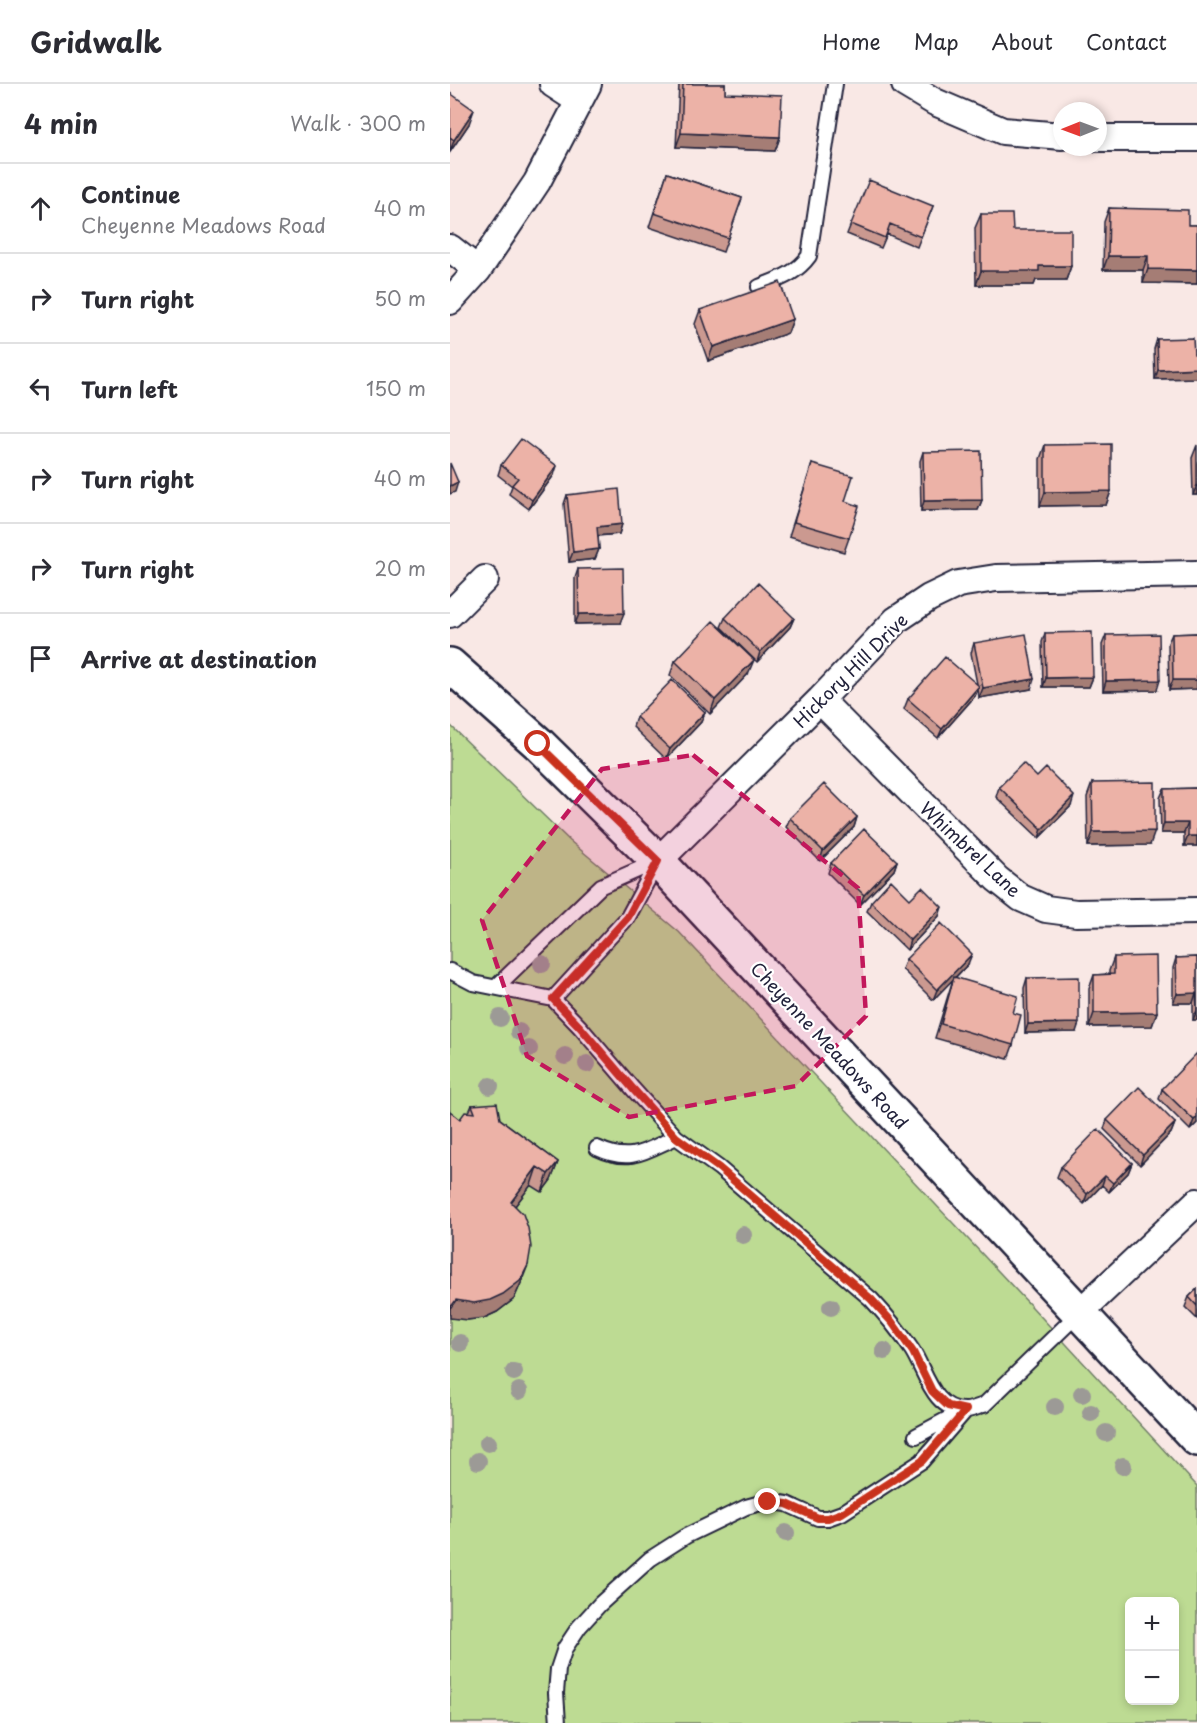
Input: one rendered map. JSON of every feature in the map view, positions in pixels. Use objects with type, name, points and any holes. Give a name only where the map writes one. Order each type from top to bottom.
[{"type":"main road","name":"Cheyenne Meadows Road","points":[[450,665],[538,744],[658,861],[1197,1439]]},
{"type":"street","points":[[450,301],[478,270],[537,182],[584,92],[554,84]]},
{"type":"street","points":[[905,84],[935,102],[1003,131],[1053,135]]},
{"type":"street","points":[[1107,138],[1197,138]]},
{"type":"street","points":[[450,248],[478,270]]},
{"type":"street","name":"Hickory Hill Drive","points":[[658,861],[820,700],[896,620],[929,598],[958,584],[996,578],[1197,574]]},
{"type":"street","points":[[450,614],[485,579]]},
{"type":"street","name":"Whimbrel Lane","points":[[820,700],[997,879],[1021,898],[1046,909],[1076,913],[1197,911]]},
{"type":"street","points":[[1079,1312],[1197,1202]]},
{"type":"lane","points":[[759,287],[801,267],[809,256],[835,84]]},
{"type":"lane","points":[[496,987],[601,886],[658,861]]},
{"type":"lane","points":[[553,999],[628,917],[658,861]]},
{"type":"lane","points":[[450,971],[473,983],[553,999],[676,1137],[719,1168],[871,1299],[892,1322],[913,1352],[932,1391],[948,1406],[966,1410]]},
{"type":"lane","points":[[597,1148],[624,1157],[638,1154],[676,1137]]},
{"type":"lane","points":[[916,1436],[966,1410],[984,1405],[1079,1312]]},
{"type":"lane","points":[[558,1723],[556,1693],[558,1669],[564,1648],[600,1604],[650,1559],[686,1536],[746,1507],[768,1502],[787,1504],[818,1518],[828,1518],[842,1513],[922,1461],[966,1410]]},
{"type":"highlighted area","points":[[693,755],[858,888],[866,1016],[796,1086],[629,1117],[527,1056],[482,920],[602,769]]},
{"type":"green space","points":[[450,725],[570,841],[679,932],[1197,1486],[1197,1723],[450,1723]]},
{"type":"building","points":[[683,84],[725,84],[725,93],[782,95],[780,137],[681,133]]},
{"type":"building","points":[[450,93],[474,110],[454,140],[450,137]]},
{"type":"building","points":[[667,173],[742,198],[728,238],[654,213]]},
{"type":"building","points":[[869,180],[933,206],[921,237],[890,224],[885,238],[851,224]]},
{"type":"building","points":[[1109,208],[1188,210],[1188,225],[1197,225],[1197,270],[1148,269],[1148,256],[1108,256]]},
{"type":"building","points":[[981,214],[1012,214],[1013,230],[1071,230],[1071,266],[1039,266],[1039,271],[981,271]]},
{"type":"building","points":[[780,282],[793,319],[713,347],[700,310]]},
{"type":"building","points":[[1193,338],[1194,354],[1197,354],[1197,368],[1158,370],[1157,339]]},
{"type":"building","points":[[521,439],[557,466],[532,500],[512,485],[518,478],[501,465]]},
{"type":"building","points":[[1111,444],[1111,491],[1045,492],[1045,445]]},
{"type":"building","points":[[981,451],[982,500],[924,501],[923,452]]},
{"type":"building","points":[[450,463],[458,482],[450,486]]},
{"type":"building","points":[[812,464],[853,476],[845,501],[859,506],[849,538],[794,522]]},
{"type":"building","points":[[619,489],[622,524],[597,527],[599,549],[573,552],[567,495]]},
{"type":"building","points":[[623,568],[624,613],[579,614],[578,569]]},
{"type":"building","points":[[758,583],[794,618],[760,652],[725,618]]},
{"type":"building","points":[[713,621],[754,660],[715,700],[675,661]]},
{"type":"building","points":[[1092,632],[1093,677],[1046,678],[1045,633]]},
{"type":"building","points":[[1197,633],[1197,680],[1173,680],[1172,634]]},
{"type":"building","points":[[1026,634],[1034,679],[983,688],[974,643]]},
{"type":"building","points":[[1159,634],[1160,680],[1106,681],[1106,635]]},
{"type":"building","points":[[945,657],[979,686],[942,729],[908,699]]},
{"type":"building","points":[[672,680],[705,712],[670,749],[636,717]]},
{"type":"building","points":[[1023,763],[1037,777],[1046,768],[1074,796],[1042,829],[999,787]]},
{"type":"building","points":[[1155,782],[1155,831],[1093,832],[1092,783]]},
{"type":"building","points":[[824,784],[857,817],[823,851],[790,818]]},
{"type":"building","points":[[1197,788],[1197,836],[1188,836],[1188,823],[1164,823],[1164,789]]},
{"type":"building","points":[[864,829],[897,861],[864,895],[831,863]]},
{"type":"building","points":[[891,880],[910,899],[922,887],[942,907],[910,940],[871,902]]},
{"type":"building","points":[[941,923],[972,954],[937,990],[906,959]]},
{"type":"building","points":[[1156,956],[1157,1012],[1094,1013],[1094,975],[1114,974],[1114,957]]},
{"type":"building","points":[[1197,957],[1197,1010],[1196,993],[1177,994],[1176,958]]},
{"type":"building","points":[[954,977],[1018,996],[1013,1013],[1021,1015],[1013,1045],[941,1024]]},
{"type":"building","points":[[1079,977],[1079,1023],[1028,1024],[1027,978]]},
{"type":"building","points":[[1197,1053],[1197,1117],[1194,1120],[1162,1089]]},
{"type":"building","points":[[1139,1087],[1175,1123],[1143,1155],[1107,1120]]},
{"type":"building","points":[[497,1103],[500,1119],[558,1162],[548,1174],[537,1167],[511,1202],[523,1214],[531,1247],[528,1265],[520,1281],[503,1294],[490,1300],[474,1303],[456,1300],[450,1308],[450,1111],[460,1119],[465,1112],[475,1113],[472,1105]]},
{"type":"building","points":[[1098,1129],[1132,1163],[1113,1183],[1105,1176],[1087,1194],[1061,1167]]},
{"type":"building","points":[[1197,1289],[1197,1306],[1189,1297]]},
{"type":"route","points":[[538,744],[658,861],[628,917],[553,999],[676,1137],[719,1168],[871,1299],[892,1322],[913,1352],[932,1391],[948,1406],[966,1410],[922,1461],[842,1513],[828,1518],[818,1518],[787,1504],[768,1502]]}]
